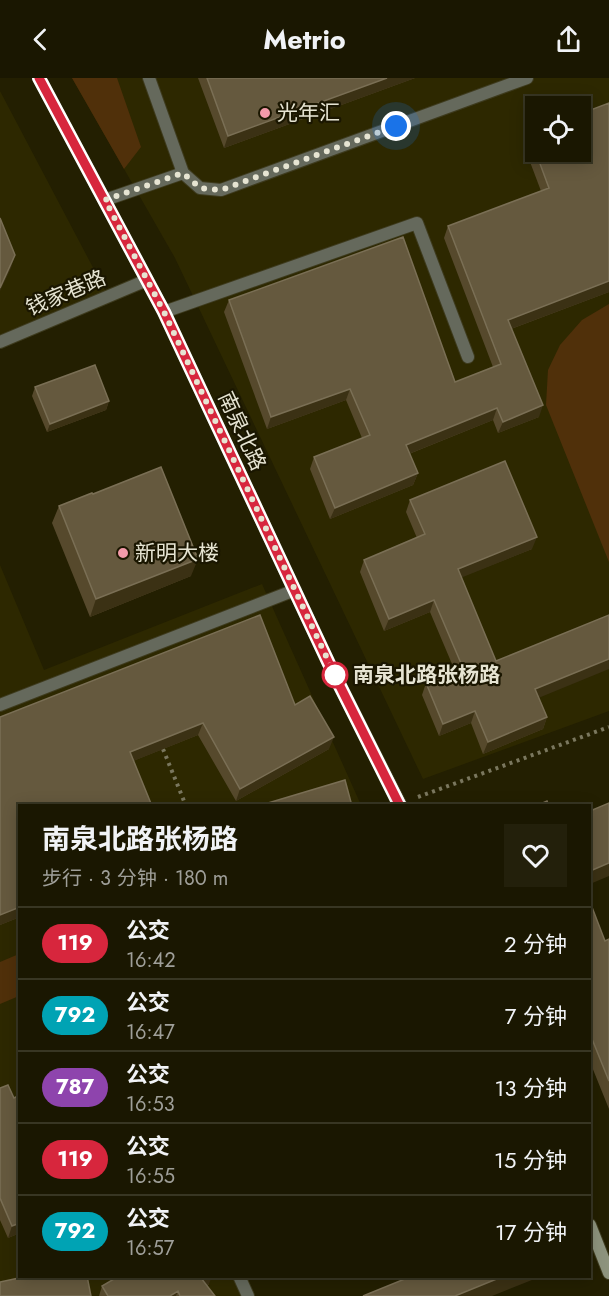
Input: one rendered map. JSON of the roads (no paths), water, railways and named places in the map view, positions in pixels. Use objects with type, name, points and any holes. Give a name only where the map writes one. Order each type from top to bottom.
[{"type":"street","name":"南泉北路","points":[[39,78],[164,312],[295,590],[400,804]]},
{"type":"street","points":[[148,78],[183,173],[200,188],[221,190],[527,78]]},
{"type":"street","points":[[105,200],[183,173]]},
{"type":"street","points":[[164,312],[417,223],[468,357]]},
{"type":"street","name":"钱家巷路","points":[[0,342],[147,280]]},
{"type":"street","points":[[0,705],[295,590]]},
{"type":"street","points":[[591,1228],[609,1272]]},
{"type":"street","points":[[240,1278],[248,1296]]},
{"type":"place","name":"光年汇","points":[[265,113]]},
{"type":"place","name":"新明大楼","points":[[123,553]]},
{"type":"place","name":"南泉北路张杨路","points":[[335,675]]}]
